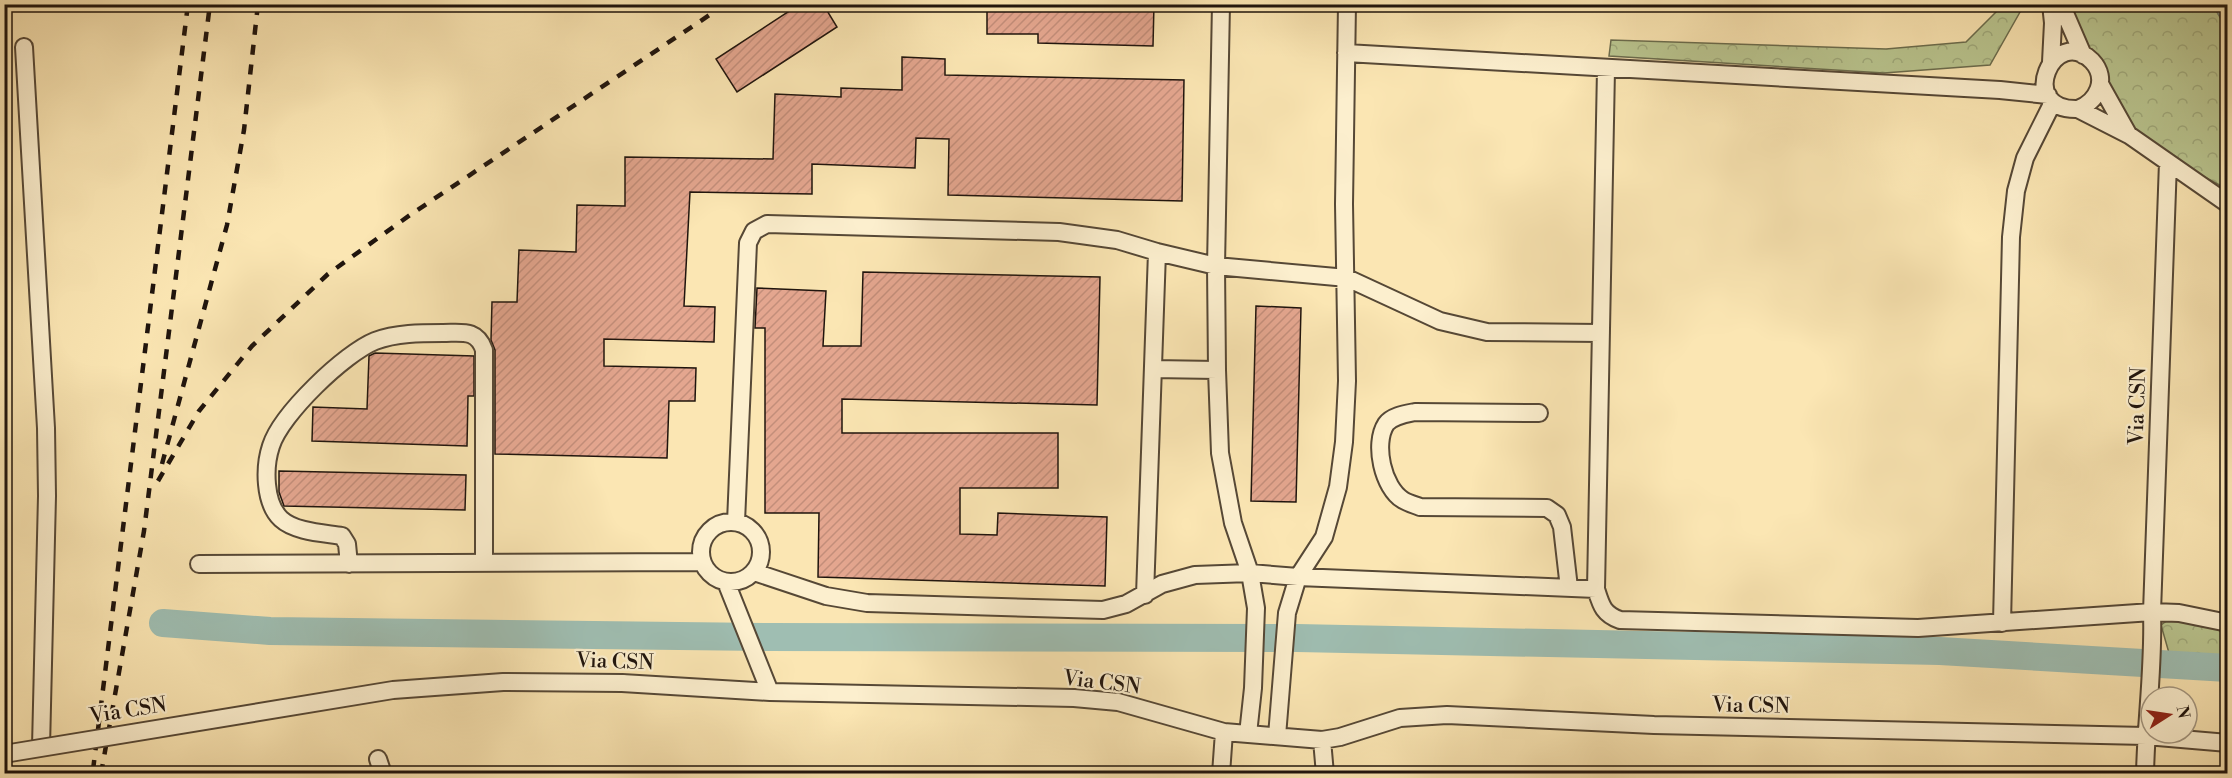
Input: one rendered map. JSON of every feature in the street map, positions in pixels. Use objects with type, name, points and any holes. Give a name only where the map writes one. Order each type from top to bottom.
[{"type":"street","points":[[1221,4],[1216,369],[1220,453],[1233,523],[1250,573],[1256,608],[1253,688],[1248,734]]},
{"type":"street","points":[[1277,736],[1287,613],[1298,577],[1324,537],[1338,487],[1344,442],[1347,381],[1344,204],[1347,4]]},
{"type":"street","points":[[2002,623],[2011,237],[2016,191],[2025,158],[2050,98],[2044,78],[2051,62],[2053,23],[2051,4]]},
{"type":"street","points":[[2061,4],[2083,55],[2096,67],[2100,84],[2129,135]]},
{"type":"street","points":[[24,47],[46,428],[47,496],[41,747]]},
{"type":"street","points":[[1346,53],[2000,90],[2050,98],[2129,135],[2228,204]]},
{"type":"street","points":[[2051,62],[2066,53],[2083,55]]},
{"type":"street","points":[[1606,69],[1596,589],[1601,607],[1608,616],[1620,620],[1918,628],[2152,612],[2178,613],[2228,623]]},
{"type":"street","points":[[2000,90],[2044,78]]},
{"type":"street","points":[[2025,158],[2050,127],[2073,109],[2086,106],[2093,100],[2100,84]]},
{"type":"street","name":"Via CSN","points":[[2150,685],[2168,162]]},
{"type":"street","points":[[736,522],[748,243],[754,231],[767,224],[1059,232],[1117,240],[1216,266],[1347,278],[1440,321],[1487,332],[1601,333]]},
{"type":"street","points":[[1145,595],[1157,252]]},
{"type":"street","points":[[349,564],[347,544],[342,536],[294,527],[282,520],[270,504],[266,484],[271,446],[291,411],[346,359],[375,341],[416,333],[473,335],[481,341],[484,350],[484,563]]},
{"type":"street","points":[[1153,369],[1216,369]]},
{"type":"street","points":[[1539,413],[1415,412],[1398,415],[1386,423],[1383,431],[1381,461],[1389,486],[1402,500],[1420,507],[1547,508],[1557,515],[1562,527],[1569,588]]},
{"type":"street","points":[[736,522],[746,525],[754,532],[761,552],[754,572],[736,582],[726,582],[708,572],[702,562],[700,552],[702,542],[716,525],[736,522]]},
{"type":"street","points":[[199,564],[702,562]]},
{"type":"street","points":[[754,572],[826,596],[867,603],[1103,609],[1126,604],[1162,584],[1195,575],[1250,573],[1596,589]]},
{"type":"street","points":[[726,582],[770,692]]},
{"type":"street","name":"Via CSN","points":[[4,754],[393,690],[503,682],[622,683],[770,692],[1074,698],[1118,702],[1224,732],[1322,740],[1340,737],[1400,718],[1447,715],[1654,725],[2139,736]]},
{"type":"street","points":[[1221,774],[1224,732]]},
{"type":"street","points":[[1322,740],[1324,774]]},
{"type":"street","name":"Via CSN","points":[[2199,741],[2228,743]]},
{"type":"street","name":"Via CSN","points":[[2145,774],[2146,745]]},
{"type":"green space","points":[[2004,4],[2024,5],[1990,65],[1884,73],[1609,56],[1611,40],[1886,49],[1966,42]]},
{"type":"green space","points":[[2053,5],[2213,5],[2227,29],[2227,189],[2144,145],[2064,34]]},
{"type":"green space","points":[[2185,608],[2227,635],[2227,676],[2175,674],[2161,625]]},
{"type":"water","points":[[2213,5],[2227,5],[2227,29]]},
{"type":"building","points":[[800,4],[823,4],[837,27],[737,92],[716,59]]},
{"type":"building","points":[[987,4],[1154,4],[1153,46],[1038,43],[1038,34],[987,34]]},
{"type":"building","points":[[902,57],[945,59],[945,75],[1184,80],[1182,201],[948,195],[949,139],[916,138],[915,168],[812,164],[812,194],[690,192],[684,306],[715,307],[714,342],[604,339],[604,366],[696,368],[695,401],[669,401],[667,458],[495,454],[495,350],[491,340],[492,302],[517,302],[519,250],[576,252],[577,205],[625,206],[625,157],[773,159],[775,94],[841,97],[841,88],[902,90]]},
{"type":"building","points":[[863,272],[1100,277],[1097,405],[842,399],[842,433],[1058,433],[1058,488],[960,488],[960,534],[997,535],[998,513],[1107,517],[1105,586],[818,577],[819,513],[765,513],[765,328],[755,328],[757,288],[826,291],[823,346],[861,346]]},
{"type":"building","points":[[1256,306],[1301,308],[1296,502],[1251,501]]},
{"type":"building","points":[[375,353],[474,356],[474,396],[468,396],[467,446],[312,441],[313,407],[367,409],[369,356]]},
{"type":"building","points":[[279,471],[466,475],[465,510],[284,506],[279,492]]},
{"type":"waterway","points":[[163,623],[270,631],[765,637],[1297,638],[1940,651],[2228,668]]},
{"type":"railway","points":[[93,770],[188,4]]},
{"type":"railway","points":[[101,774],[144,531],[210,4]]},
{"type":"railway","points":[[162,464],[227,225],[244,130],[258,4]]},
{"type":"railway","points":[[158,481],[199,411],[252,346],[328,274],[410,215],[726,4]]},
{"type":"railway","points":[[4,746],[7,774]]}]
